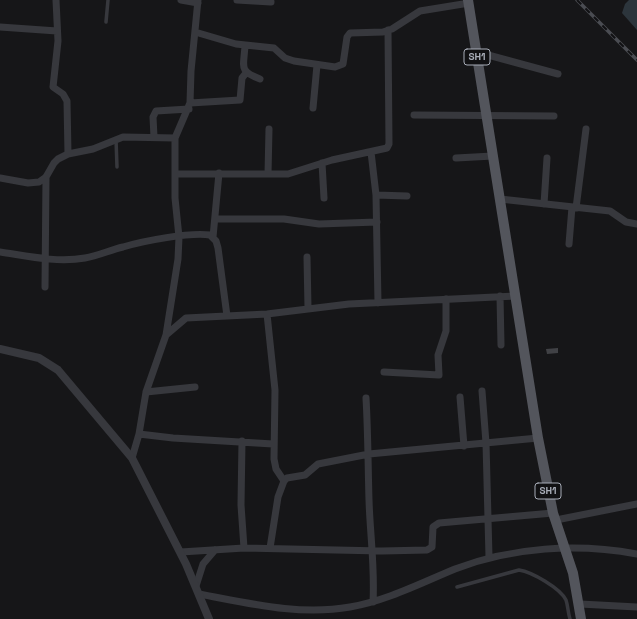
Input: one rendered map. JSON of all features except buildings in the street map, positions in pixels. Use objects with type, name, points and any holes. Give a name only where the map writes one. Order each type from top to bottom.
[{"type":"main road","name":"SH1","points":[[469,1],[538,438],[555,517],[580,604],[581,619]]},
{"type":"street","points":[[56,0],[57,31],[53,87],[63,94],[67,101],[68,154]]},
{"type":"street","points":[[132,458],[139,434],[146,392],[166,335],[177,265],[179,237],[174,174],[175,138],[190,106],[198,1],[181,0]]},
{"type":"street","points":[[237,0],[271,2]]},
{"type":"street","points":[[195,32],[245,45],[274,48],[288,60],[335,67],[341,65],[347,37],[350,33],[388,30],[420,11],[469,1]]},
{"type":"street","points":[[0,27],[57,31]]},
{"type":"street","points":[[174,174],[288,174],[322,164],[383,150],[389,144],[388,30]]},
{"type":"street","points":[[245,45],[244,68],[246,73],[260,79]]},
{"type":"street","points":[[476,52],[558,74]]},
{"type":"street","points":[[313,108],[317,65]]},
{"type":"street","points":[[154,137],[154,117],[156,111],[240,100],[242,78],[246,73]]},
{"type":"street","points":[[414,115],[554,116]]},
{"type":"street","points":[[268,174],[269,128]]},
{"type":"street","points":[[569,244],[586,129]]},
{"type":"street","points":[[0,178],[34,183],[46,177],[54,163],[68,154],[93,149],[116,138],[132,136],[175,138]]},
{"type":"street","points":[[371,152],[376,195],[378,303]]},
{"type":"street","points":[[456,158],[494,156]]},
{"type":"street","points":[[544,204],[547,158]]},
{"type":"street","points":[[322,164],[324,198]]},
{"type":"street","points":[[220,173],[213,237],[218,248],[227,316]]},
{"type":"street","points":[[45,287],[47,211],[46,177]]},
{"type":"street","points":[[376,195],[407,196]]},
{"type":"street","points":[[500,199],[614,212],[626,222],[637,224]]},
{"type":"street","points":[[215,219],[284,218],[319,224],[377,222]]},
{"type":"street","points":[[0,252],[45,258],[83,258],[124,246],[179,237],[203,234],[213,237]]},
{"type":"street","points":[[307,257],[308,308]]},
{"type":"street","points":[[500,296],[501,345]]},
{"type":"street","points":[[166,335],[186,318],[267,314],[308,308],[378,303],[516,296]]},
{"type":"street","points":[[384,372],[439,375],[438,355],[446,331],[446,299]]},
{"type":"street","points":[[267,314],[275,390],[273,444],[275,465],[284,481]]},
{"type":"street","points":[[0,349],[39,358],[58,370],[132,458],[181,552],[209,619]]},
{"type":"street","points":[[146,392],[195,386]]},
{"type":"street","points":[[482,391],[486,444],[488,557]]},
{"type":"street","points":[[460,397],[464,446]]},
{"type":"street","points":[[366,398],[369,454],[369,501],[373,550],[373,602]]},
{"type":"street","points":[[139,434],[179,439],[242,441],[273,444]]},
{"type":"street","points":[[270,548],[278,498],[284,481],[287,478],[305,475],[318,464],[369,454],[538,438]]},
{"type":"street","points":[[242,441],[241,505],[244,548]]},
{"type":"street","points":[[181,552],[244,548],[373,550],[430,549],[432,547],[433,530],[435,524],[487,519],[555,517],[637,504]]},
{"type":"street","points":[[199,594],[259,605],[311,611],[350,607],[373,602],[488,557],[564,547],[616,550],[637,554]]},
{"type":"street","points":[[196,586],[203,564],[215,550]]},
{"type":"street","points":[[580,604],[637,607]]},
{"type":"lane","points":[[106,22],[108,0]]},
{"type":"lane","points":[[116,138],[117,167]]},
{"type":"lane","points":[[457,586],[522,571],[552,585],[560,592],[566,600],[570,619]]},
{"type":"shaded area","points":[[629,0],[637,0],[637,30],[622,13],[625,4]]},
{"type":"railway","points":[[577,0],[637,60]]}]
